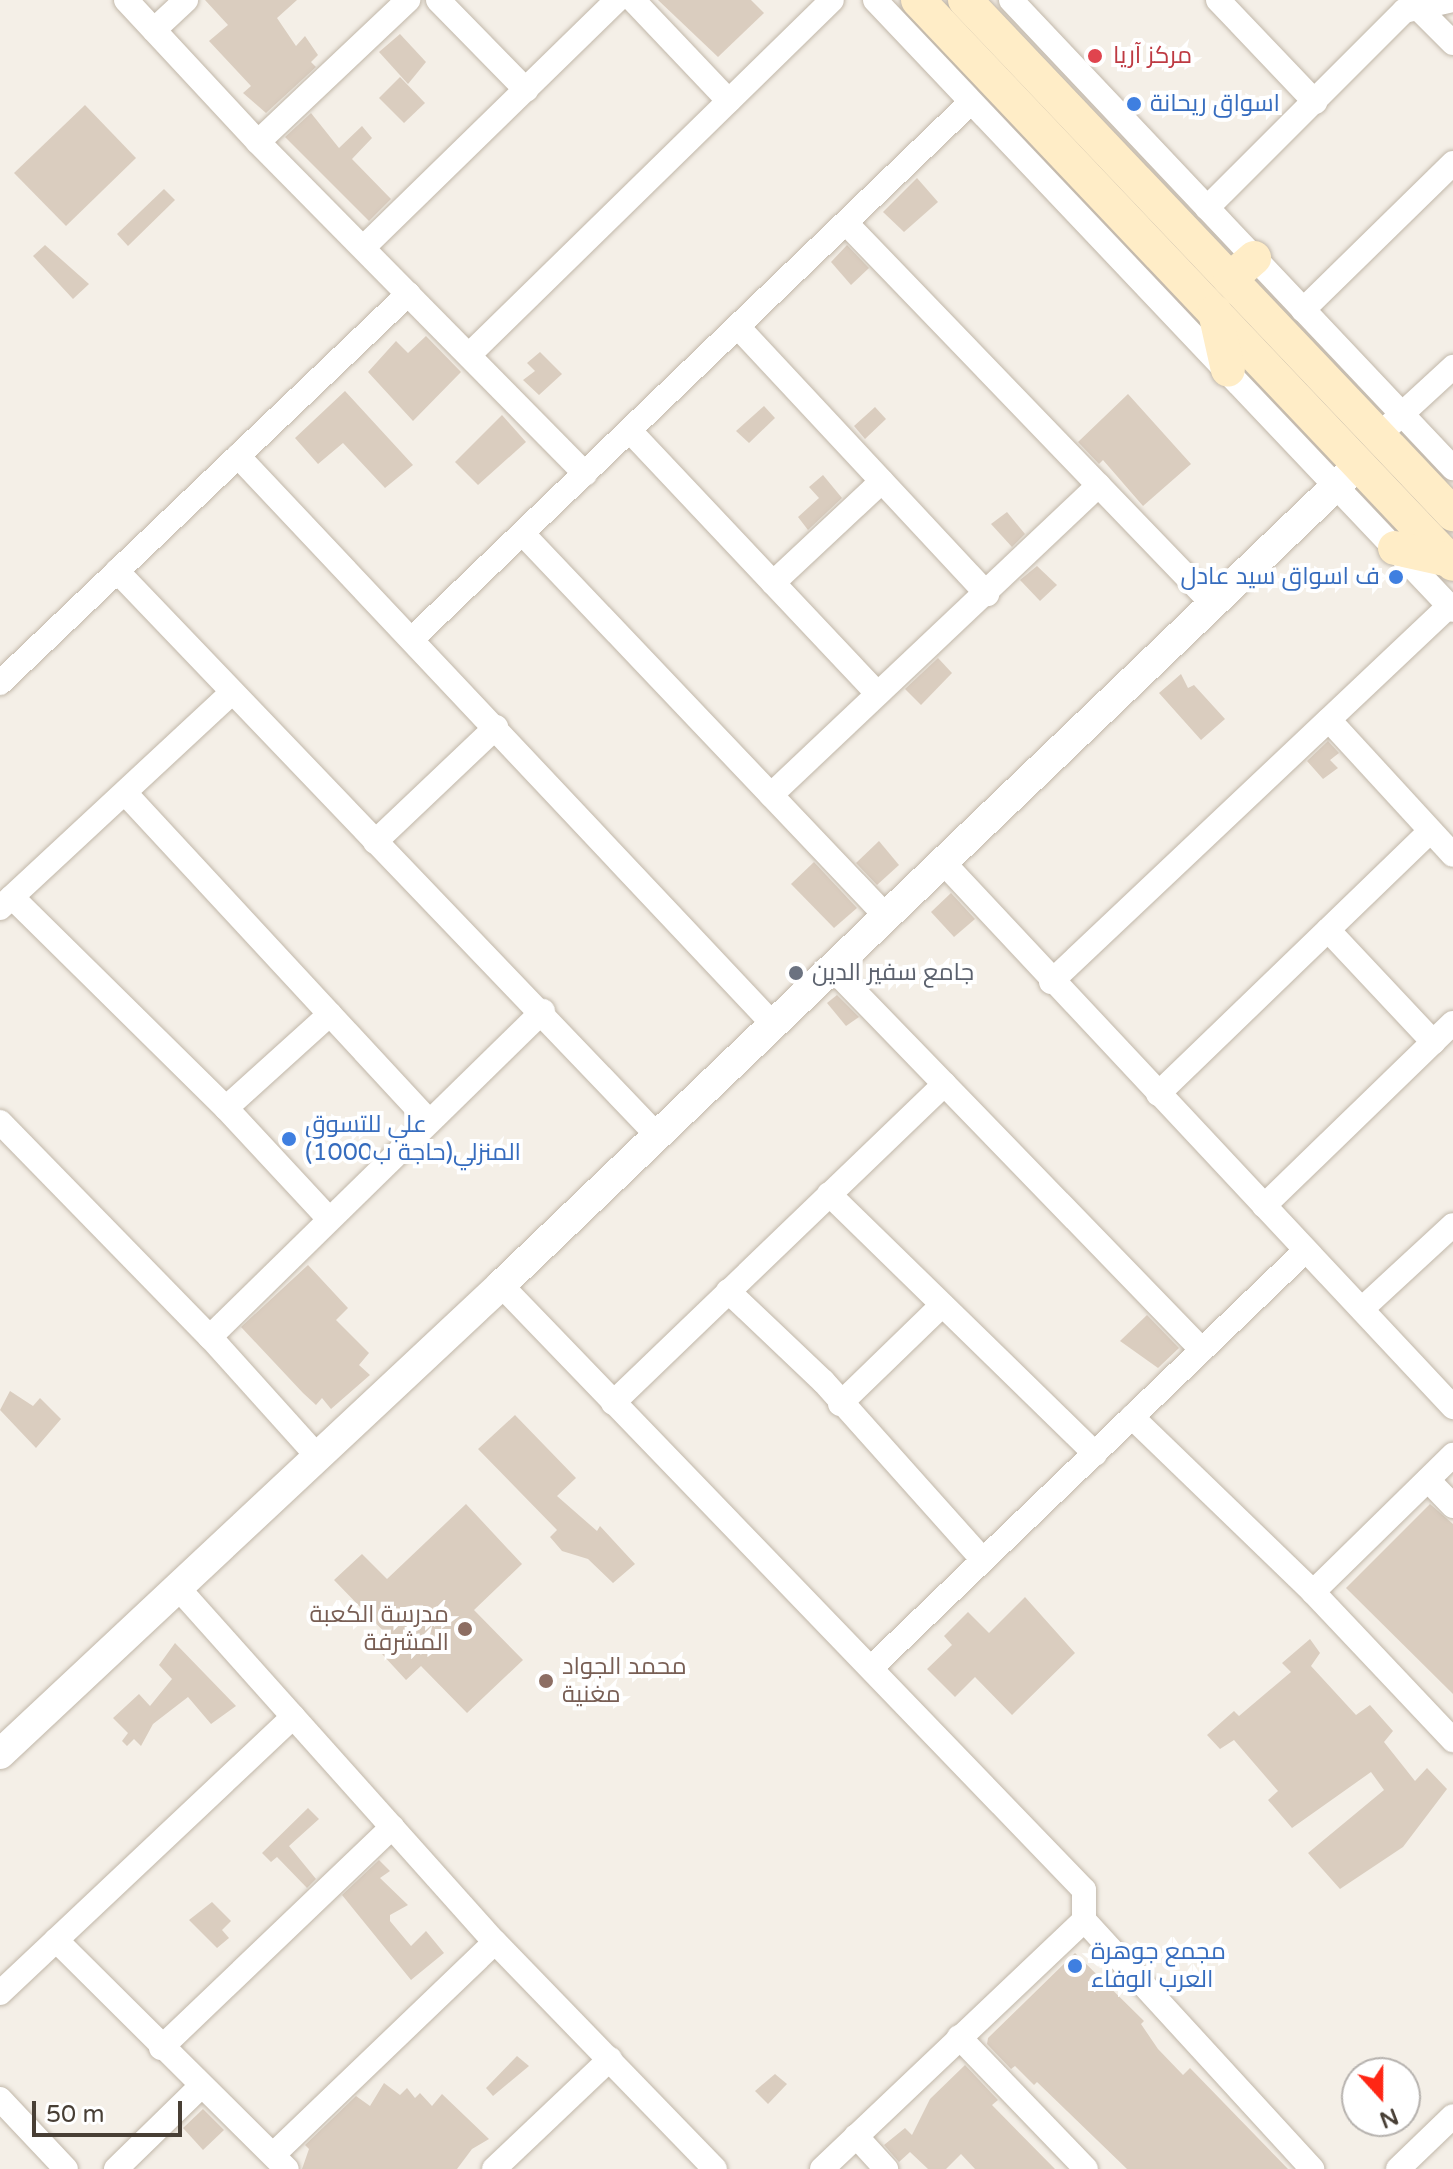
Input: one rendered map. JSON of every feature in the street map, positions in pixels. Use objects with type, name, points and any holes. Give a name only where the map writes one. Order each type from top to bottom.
[{"type":"main road","points":[[918,0],[1215,312],[1348,474],[1451,562]]},
{"type":"main road","points":[[965,0],[1242,269],[1390,425],[1450,504]]},
{"type":"main road","points":[[1215,312],[1228,370]]},
{"type":"main road","points":[[1395,548],[1451,562]]},
{"type":"street","points":[[126,0],[258,142],[365,246],[585,474]]},
{"type":"street","points":[[154,30],[186,0]]},
{"type":"street","points":[[258,142],[408,0]]},
{"type":"street","points":[[438,0],[526,90]]},
{"type":"street","points":[[365,246],[617,0]]},
{"type":"street","points":[[633,0],[729,101]]},
{"type":"street","points":[[470,354],[832,0]]},
{"type":"street","points":[[875,0],[1228,370],[1348,474],[1395,548],[1451,608],[1051,982]]},
{"type":"street","points":[[1011,0],[1207,208],[1242,269],[1303,310],[1390,425],[1453,468]]},
{"type":"street","points":[[1218,0],[1315,102]]},
{"type":"street","points":[[1207,208],[1404,11],[1414,4],[1453,0]]},
{"type":"street","points":[[1414,4],[1453,43]]},
{"type":"street","points":[[413,638],[970,103]]},
{"type":"street","points":[[1303,310],[1453,163]]},
{"type":"street","points":[[847,224],[1212,603]]},
{"type":"street","points":[[0,683],[408,294]]},
{"type":"street","points":[[739,328],[987,594]]},
{"type":"street","points":[[1390,425],[1453,367]]},
{"type":"street","points":[[630,431],[877,693]]},
{"type":"street","points":[[238,456],[413,638],[772,1023]]},
{"type":"street","points":[[0,1754],[501,1285],[1348,474]]},
{"type":"street","points":[[773,583],[882,481]]},
{"type":"street","points":[[771,795],[1099,485]]},
{"type":"street","points":[[523,534],[885,915]]},
{"type":"street","points":[[117,571],[230,694],[543,1011],[656,1134]]},
{"type":"street","points":[[230,694],[126,794],[6,902],[226,1108],[329,1219]]},
{"type":"street","points":[[1329,720],[1453,855]]},
{"type":"street","points":[[375,842],[496,727]]},
{"type":"street","points":[[126,794],[429,1121]]},
{"type":"street","points":[[1158,1094],[1430,831]]},
{"type":"street","points":[[942,861],[1051,982],[1363,1308],[1453,1407]]},
{"type":"street","points":[[1328,930],[1433,1042]]},
{"type":"street","points":[[831,967],[1202,1350]]},
{"type":"street","points":[[210,1337],[543,1011]]},
{"type":"street","points":[[226,1108],[330,1014]]},
{"type":"street","points":[[1264,1206],[1453,1023]]},
{"type":"street","points":[[613,1403],[944,1084]]},
{"type":"street","points":[[0,1122],[210,1337],[318,1457]]},
{"type":"street","points":[[829,1194],[1095,1454]]},
{"type":"street","points":[[1363,1308],[1453,1225]]},
{"type":"street","points":[[873,1666],[1306,1250]]},
{"type":"street","points":[[501,1285],[873,1666],[1084,1890],[1084,1920],[1312,2169]]},
{"type":"street","points":[[728,1291],[801,1359],[983,1560]]},
{"type":"street","points":[[840,1404],[942,1305]]},
{"type":"street","points":[[1132,1417],[1313,1592],[1453,1740]]},
{"type":"street","points":[[1313,1592],[1453,1455]]},
{"type":"street","points":[[1428,1480],[1453,1506]]},
{"type":"street","points":[[179,1589],[495,1942],[715,2169]]},
{"type":"street","points":[[0,1993],[293,1717]]},
{"type":"street","points":[[161,2048],[392,1827]]},
{"type":"street","points":[[822,2169],[1084,1920]]},
{"type":"street","points":[[56,1940],[161,2048],[281,2162],[495,1942]]},
{"type":"street","points":[[959,2037],[1086,2169]]},
{"type":"street","points":[[494,2169],[610,2059]]},
{"type":"street","points":[[116,2169],[201,2086]]},
{"type":"street","points":[[0,2099],[66,2169]]},
{"type":"street","points":[[1398,2169],[1453,2116]]},
{"type":"street","points":[[856,2136],[886,2169]]},
{"type":"building","points":[[205,0],[297,0],[277,18],[296,46],[305,36],[318,55],[311,62],[316,67],[266,113],[243,93],[251,86],[209,41],[228,25]]},
{"type":"building","points":[[658,0],[751,0],[764,13],[718,57]]},
{"type":"building","points":[[400,34],[426,62],[408,84],[379,52]]},
{"type":"building","points":[[400,77],[425,103],[404,123],[379,98]]},
{"type":"building","points":[[85,105],[136,158],[66,226],[14,173]]},
{"type":"building","points":[[311,113],[339,148],[362,126],[372,138],[352,159],[391,199],[369,221],[285,137]]},
{"type":"building","points":[[917,178],[938,202],[904,232],[883,212]]},
{"type":"building","points":[[164,189],[175,200],[128,246],[117,234]]},
{"type":"building","points":[[45,245],[89,284],[73,299],[33,256]]},
{"type":"building","points":[[847,245],[869,268],[851,285],[831,262]]},
{"type":"building","points":[[426,336],[461,372],[413,421],[368,372],[396,341],[408,353]]},
{"type":"building","points":[[540,352],[562,374],[539,395],[523,380],[535,371],[527,363]]},
{"type":"building","points":[[345,391],[413,465],[385,488],[343,443],[318,464],[295,438]]},
{"type":"building","points":[[1128,394],[1191,464],[1143,506],[1103,460],[1099,464],[1078,442]]},
{"type":"building","points":[[764,406],[775,418],[749,443],[736,431]]},
{"type":"building","points":[[875,407],[886,419],[865,439],[854,426]]},
{"type":"building","points":[[502,415],[526,442],[478,485],[455,462]]},
{"type":"building","points":[[823,475],[842,498],[808,530],[798,517],[819,498],[809,487]]},
{"type":"building","points":[[1007,512],[1025,534],[1012,547],[991,524]]},
{"type":"building","points":[[1037,566],[1057,585],[1040,601],[1020,580]]},
{"type":"building","points":[[938,658],[952,673],[921,705],[905,689]]},
{"type":"building","points":[[1181,674],[1188,688],[1194,685],[1225,719],[1201,740],[1159,693]]},
{"type":"building","points":[[1328,741],[1339,753],[1330,760],[1338,768],[1323,779],[1307,761]]},
{"type":"building","points":[[879,841],[899,865],[877,885],[856,863]]},
{"type":"building","points":[[814,862],[857,908],[834,928],[791,884]]},
{"type":"building","points":[[951,893],[975,919],[954,937],[931,912]]},
{"type":"building","points":[[837,995],[859,1017],[846,1026],[827,1003]]},
{"type":"building","points":[[308,1265],[348,1308],[336,1320],[369,1353],[359,1365],[370,1375],[331,1409],[322,1398],[316,1405],[241,1327]]},
{"type":"building","points":[[1147,1315],[1179,1348],[1158,1368],[1120,1341]]},
{"type":"building","points":[[10,1391],[33,1406],[40,1398],[61,1419],[36,1448],[0,1410]]},
{"type":"building","points":[[515,1415],[576,1478],[557,1496],[597,1531],[600,1526],[635,1564],[613,1583],[588,1559],[562,1551],[550,1537],[557,1530],[478,1449]]},
{"type":"building","points":[[466,1504],[522,1564],[474,1610],[523,1660],[467,1713],[421,1666],[406,1680],[382,1654],[394,1642],[334,1580],[362,1554],[387,1579]]},
{"type":"building","points":[[1430,1504],[1453,1524],[1453,1694],[1346,1588]]},
{"type":"building","points":[[1025,1597],[1075,1653],[1012,1715],[975,1677],[955,1697],[927,1669],[952,1645],[944,1636],[968,1612],[989,1633]]},
{"type":"building","points":[[1310,1639],[1320,1653],[1311,1666],[1356,1715],[1370,1705],[1393,1731],[1384,1742],[1415,1781],[1427,1768],[1447,1789],[1403,1847],[1340,1889],[1308,1853],[1384,1790],[1371,1772],[1292,1828],[1268,1800],[1278,1791],[1234,1740],[1220,1749],[1207,1735],[1234,1711],[1239,1716],[1291,1672],[1282,1663]]},
{"type":"building","points":[[175,1643],[236,1706],[211,1724],[188,1697],[153,1724],[141,1746],[134,1739],[127,1746],[122,1741],[128,1733],[113,1718],[139,1694],[150,1706],[172,1679],[159,1665]]},
{"type":"building","points":[[308,1808],[319,1819],[289,1846],[316,1879],[307,1888],[277,1857],[271,1862],[262,1853]]},
{"type":"building","points":[[379,1860],[390,1871],[380,1878],[408,1905],[390,1915],[390,1921],[411,1946],[426,1931],[444,1953],[411,1980],[342,1895]]},
{"type":"building","points":[[212,1902],[231,1921],[222,1930],[229,1938],[217,1948],[189,1920]]},
{"type":"building","points":[[1075,1953],[1144,2021],[1141,2024],[1158,2049],[1183,2075],[1190,2068],[1288,2169],[1127,2169],[1037,2082],[1034,2085],[1015,2066],[1011,2069],[987,2044],[988,2038]]},
{"type":"building","points":[[517,2056],[529,2066],[493,2096],[486,2088]]},
{"type":"building","points":[[965,2065],[998,2100],[992,2105],[1055,2169],[975,2169],[961,2154],[946,2169],[928,2169],[910,2152],[899,2162],[884,2145],[905,2128],[912,2135],[930,2099]]},
{"type":"building","points":[[775,2074],[787,2084],[768,2104],[755,2091]]},
{"type":"building","points":[[384,2083],[400,2095],[407,2088],[415,2098],[420,2093],[432,2106],[442,2094],[489,2139],[472,2149],[457,2169],[302,2169],[309,2149],[305,2145],[356,2096],[370,2106]]},
{"type":"building","points":[[203,2109],[224,2130],[203,2150],[183,2128]]},
{"type":"place","name":"مركز آريا","points":[[1095,56]]},
{"type":"place","name":"اسواق ريحانة","points":[[1134,104]]},
{"type":"place","name":"ف اسواق سيد عادل","points":[[1396,577]]},
{"type":"place","name":"جامع سفير الدين","points":[[796,973]]},
{"type":"place","name":"علي للتسوق المنزلي(حاجة ب1000)","points":[[289,1139]]},
{"type":"place","name":"مدرسة الكعبة المشرفة","points":[[465,1629]]},
{"type":"place","name":"محمد الجواد مغنية","points":[[546,1681]]},
{"type":"place","name":"مجمع جوهرة العرب الوفاء","points":[[1075,1966]]}]
